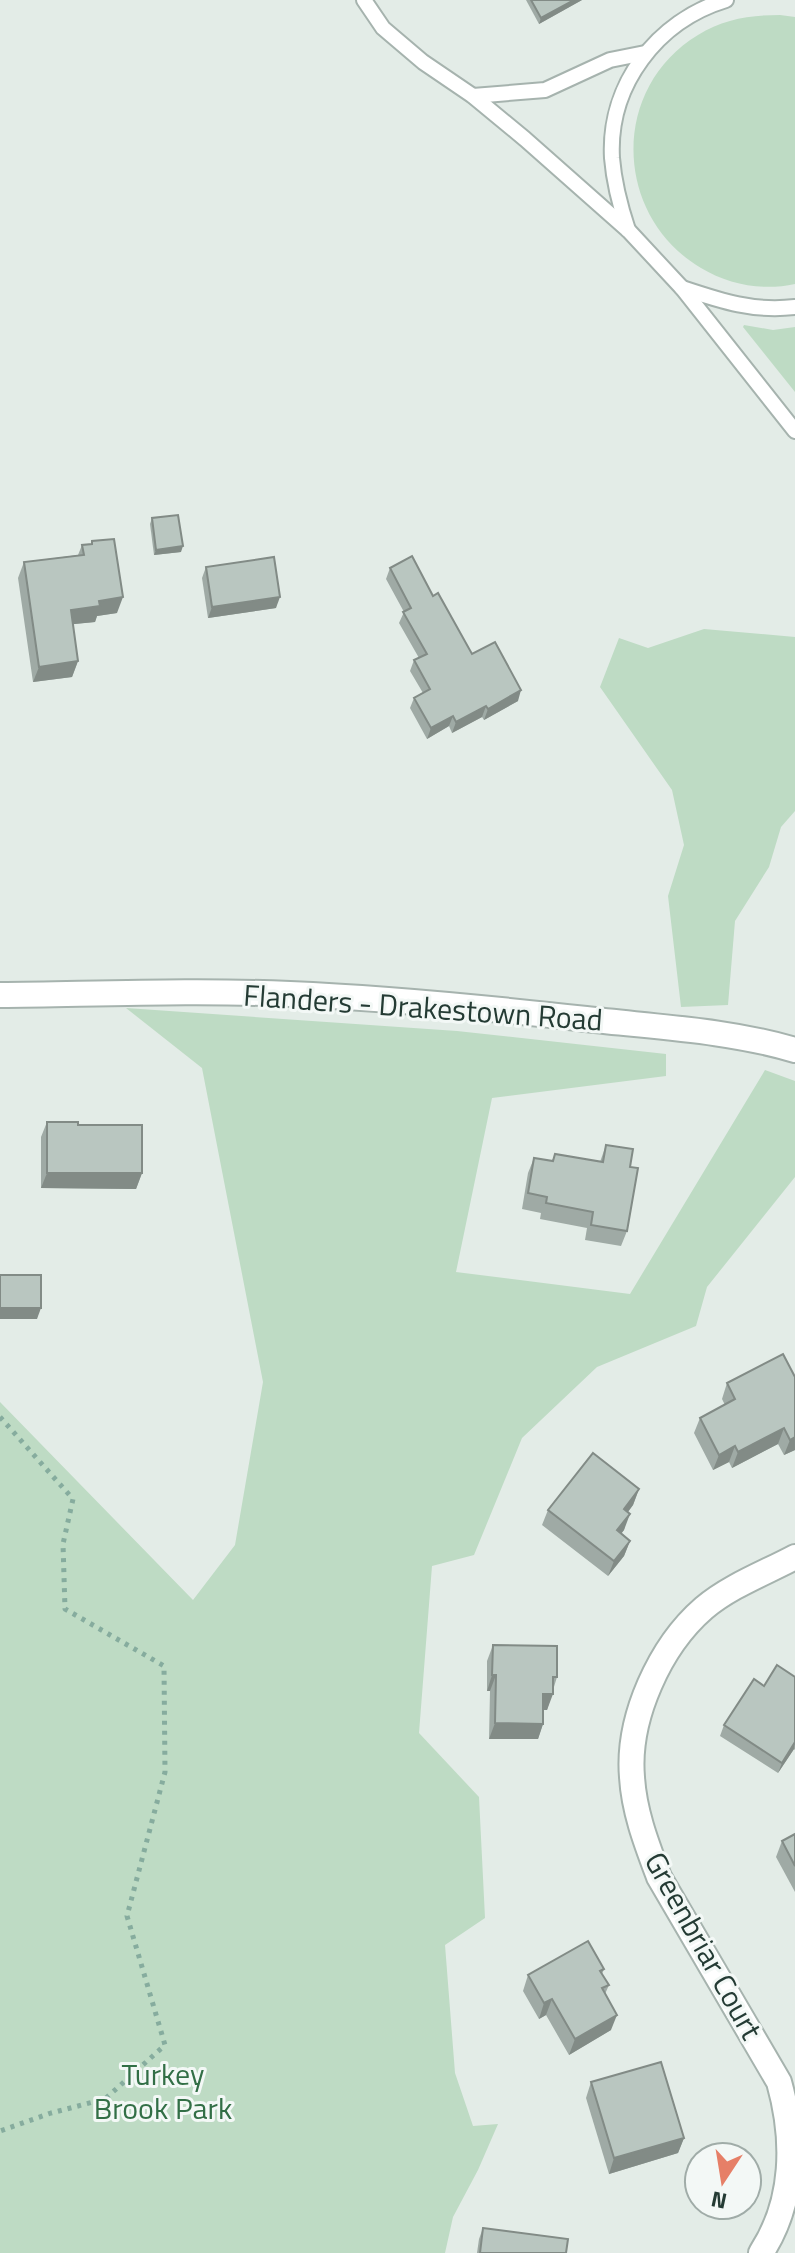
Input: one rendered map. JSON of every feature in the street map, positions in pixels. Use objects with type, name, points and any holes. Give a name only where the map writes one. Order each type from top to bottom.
[{"type":"street","name":"Flanders - Drakestown Road","points":[[0,995],[271,994],[386,999],[688,1031],[766,1042],[795,1050]]},
{"type":"street","name":"Greenbriar Court","points":[[761,2253],[784,2213],[792,2180],[795,2157],[789,2107],[779,2082],[659,1877],[636,1808],[631,1776],[632,1754],[639,1716],[668,1648],[705,1608],[729,1591],[795,1557]]},
{"type":"lane","points":[[364,0],[383,28],[423,62],[473,96],[629,231],[682,288],[795,431]]},
{"type":"lane","points":[[629,231],[616,192],[612,156],[615,121],[626,84],[645,53],[659,39],[692,15],[726,0]]},
{"type":"lane","points":[[473,96],[545,90],[610,60],[645,53]]},
{"type":"lane","points":[[682,288],[735,305],[795,307]]},
{"type":"path","points":[[0,1417],[73,1499],[63,1544],[65,1609],[164,1666],[165,1772],[127,1916],[165,2045],[105,2099],[0,2131]]},
{"type":"green space","points":[[748,17],[795,17],[795,284],[759,286],[712,274],[672,245],[651,217],[638,185],[634,152],[637,118],[649,86],[669,58],[698,35],[717,25]]},
{"type":"green space","points":[[743,327],[773,330],[795,327],[795,392]]},
{"type":"green space","points":[[704,629],[795,637],[795,811],[781,827],[769,867],[735,921],[728,1005],[681,1007],[668,896],[684,845],[672,790],[600,687],[619,638],[648,648]]},
{"type":"green space","name":"Turkey Brook Park","points":[[126,1008],[457,1031],[666,1054],[666,1076],[492,1098],[456,1272],[630,1294],[765,1070],[795,1081],[795,1177],[707,1287],[696,1326],[597,1367],[522,1438],[474,1555],[432,1566],[419,1733],[479,1797],[485,1918],[445,1945],[455,2073],[473,2126],[498,2124],[453,2217],[445,2253],[0,2253],[0,1402],[193,1600],[235,1545],[263,1382],[202,1068]]},
{"type":"building","points":[[531,0],[574,0],[541,18]]},
{"type":"building","points":[[178,515],[183,546],[156,550],[152,518]]},
{"type":"building","points":[[114,539],[123,597],[99,601],[100,606],[71,610],[78,661],[39,667],[24,562],[84,555],[82,545]]},
{"type":"building","points":[[412,556],[433,596],[438,593],[472,654],[495,642],[521,690],[488,709],[486,706],[456,722],[453,716],[431,728],[414,698],[430,689],[414,660],[427,654],[403,612],[411,608],[390,568]]},
{"type":"building","points":[[274,557],[280,597],[212,607],[206,567]]},
{"type":"building","points":[[47,1122],[142,1125],[142,1173],[47,1173]]},
{"type":"building","points":[[606,1145],[633,1149],[630,1167],[638,1168],[627,1231],[591,1225],[593,1212],[546,1203],[547,1197],[528,1193],[534,1158],[553,1161],[555,1154],[603,1162]]},
{"type":"building","points":[[0,1275],[41,1275],[41,1308],[0,1308]]},
{"type":"building","points":[[783,1354],[795,1377],[795,1437],[790,1440],[784,1428],[738,1452],[735,1446],[719,1455],[700,1418],[735,1399],[727,1383]]},
{"type":"building","points":[[593,1453],[639,1489],[624,1509],[630,1514],[617,1530],[630,1541],[614,1561],[548,1510]]},
{"type":"building","points":[[493,1645],[557,1646],[557,1677],[553,1677],[553,1694],[543,1694],[543,1724],[495,1723]]},
{"type":"building","points":[[777,1665],[795,1677],[795,1742],[782,1763],[724,1725],[754,1679],[764,1686]]},
{"type":"building","points":[[795,1834],[795,1866],[782,1841]]},
{"type":"building","points":[[588,1941],[604,1969],[600,1971],[609,1985],[602,1988],[617,2015],[575,2039],[552,1999],[544,2003],[528,1975]]},
{"type":"building","points":[[661,2062],[684,2138],[614,2158],[591,2082]]},
{"type":"building","points":[[483,2228],[568,2239],[566,2253],[480,2253]]}]
